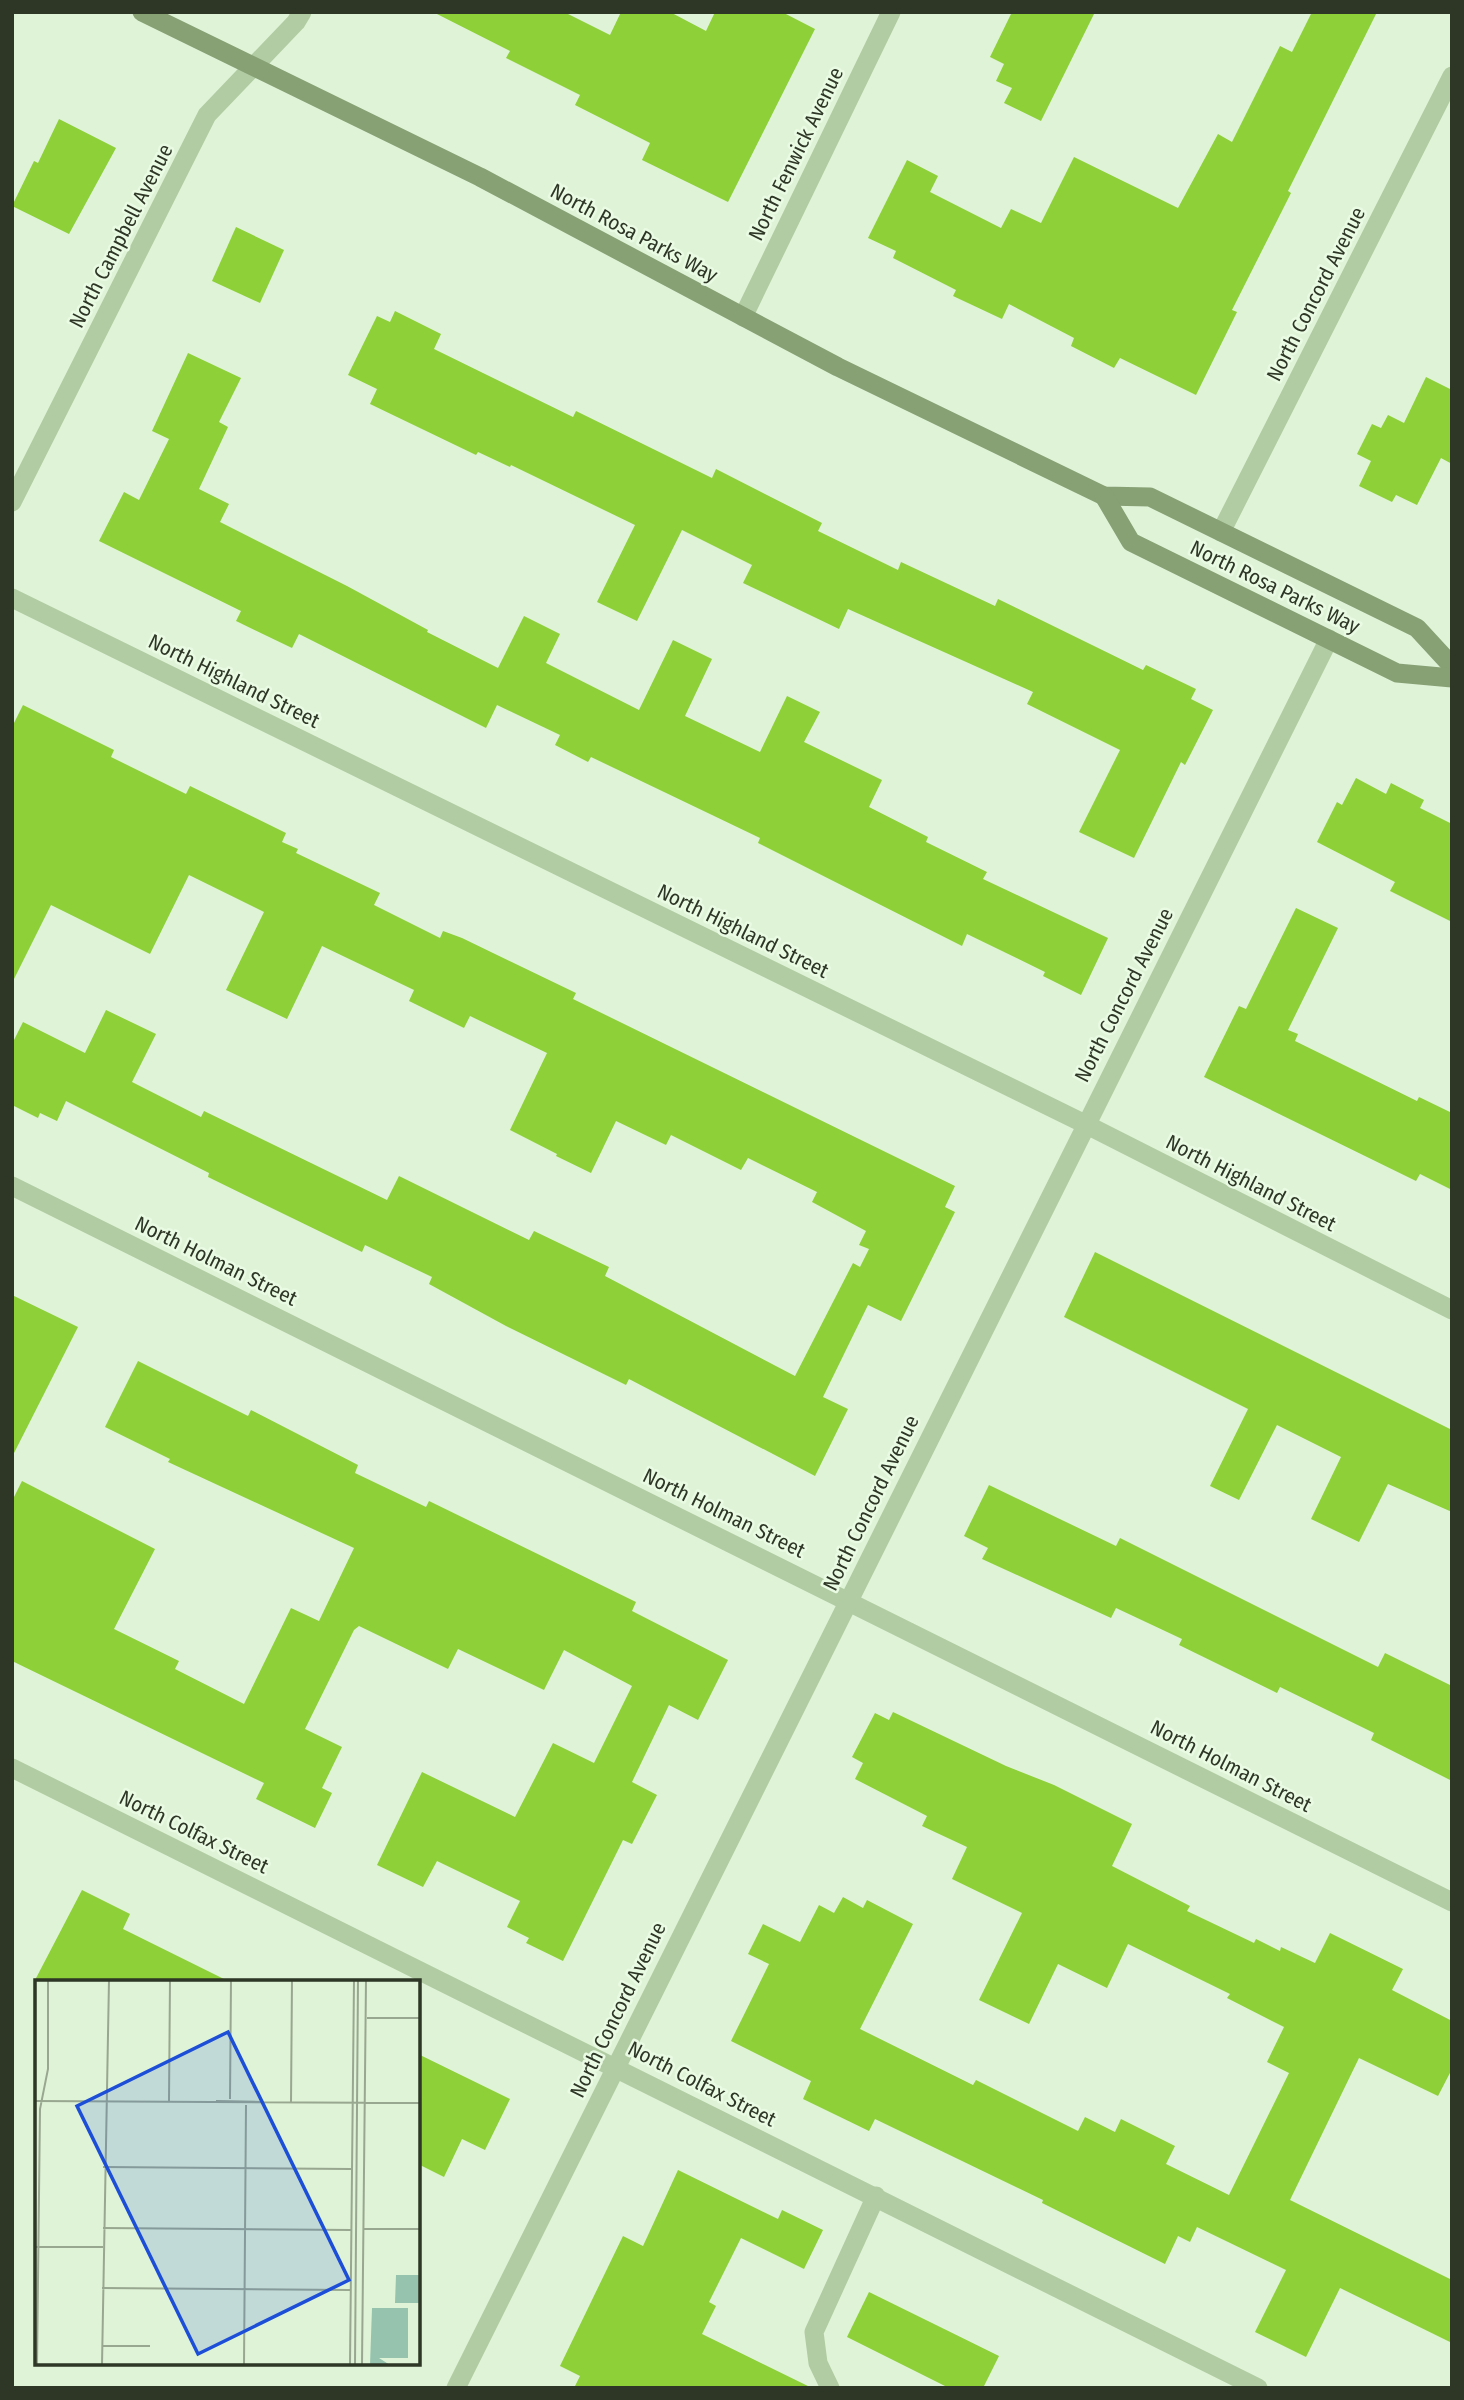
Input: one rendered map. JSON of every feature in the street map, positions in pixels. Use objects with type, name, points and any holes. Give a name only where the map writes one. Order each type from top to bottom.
[{"type":"main road","name":"North Rosa Parks Way","points":[[142,12],[492,184],[743,317],[1104,496],[1150,497],[1417,628],[1452,666]]},
{"type":"main road","name":"North Rosa Parks Way","points":[[1104,496],[1131,542],[1397,673],[1452,678]]},
{"type":"street","name":"North Campbell Avenue","points":[[12,502],[207,115],[296,22],[302,12]]},
{"type":"street","name":"North Fenwick Avenue","points":[[743,317],[891,12]]},
{"type":"street","name":"North Concord Avenue","points":[[1221,532],[1452,76]]},
{"type":"street","name":"North Highland Street","points":[[12,598],[1085,1124],[1452,1310]]},
{"type":"street","name":"North Concord Avenue","points":[[456,2388],[1329,639]]},
{"type":"street","name":"North Holman Street","points":[[12,1186],[1452,1902]]},
{"type":"street","name":"North Colfax Street","points":[[12,1768],[616,2066],[1258,2388]]},
{"type":"street","points":[[830,2388],[818,2363],[814,2332],[876,2196]]},
{"type":"building","points":[[433,12],[564,12],[610,35],[621,12],[670,12],[706,31],[715,12],[782,12],[815,29],[728,202],[642,160],[650,143],[575,105],[580,95],[506,58],[510,51]]},
{"type":"building","points":[[1012,12],[1095,12],[1041,121],[1004,103],[1012,88],[996,81],[1004,64],[990,57]]},
{"type":"building","points":[[1312,12],[1377,12],[1288,191],[1291,193],[1232,310],[1237,312],[1196,395],[1120,358],[1114,368],[1071,346],[1074,338],[1009,304],[1002,319],[953,296],[956,290],[893,258],[896,251],[868,238],[907,160],[938,176],[930,192],[1001,228],[1011,209],[1041,223],[1074,157],[1178,208],[1218,134],[1232,142],[1280,46],[1292,52]]},
{"type":"building","points":[[59,119],[116,148],[69,234],[12,206],[34,161],[38,163]]},
{"type":"building","points":[[236,227],[284,250],[260,303],[212,281]]},
{"type":"building","points":[[395,311],[441,334],[434,349],[573,417],[576,411],[712,478],[716,469],[822,523],[818,531],[898,570],[901,562],[995,606],[998,599],[1143,670],[1146,665],[1196,689],[1191,699],[1213,710],[1185,765],[1181,762],[1134,858],[1079,832],[1120,750],[1027,704],[1033,692],[848,609],[839,629],[743,583],[752,565],[682,530],[637,621],[597,602],[635,525],[511,465],[510,467],[478,452],[476,455],[370,404],[377,389],[348,375],[377,316],[390,322]]},
{"type":"building","points":[[188,353],[241,378],[219,422],[228,427],[199,489],[229,504],[220,522],[347,586],[428,630],[427,632],[498,668],[524,616],[560,634],[546,663],[639,710],[673,640],[712,659],[685,716],[760,752],[787,696],[820,712],[804,742],[882,780],[869,807],[928,837],[926,842],[987,872],[983,879],[1108,938],[1081,995],[1043,976],[1045,972],[967,934],[962,946],[758,843],[760,838],[591,757],[588,762],[555,745],[560,735],[497,705],[486,728],[299,634],[292,648],[236,621],[241,611],[99,541],[124,492],[139,500],[169,439],[152,431]]},
{"type":"building","points":[[1426,377],[1452,390],[1452,464],[1441,458],[1417,505],[1396,495],[1392,502],[1359,486],[1371,461],[1357,454],[1372,424],[1381,428],[1388,415],[1404,423]]},
{"type":"building","points":[[23,705],[114,750],[111,757],[186,794],[190,786],[286,833],[282,842],[298,849],[296,853],[380,893],[374,905],[440,938],[443,931],[462,938],[576,993],[573,999],[955,1186],[945,1207],[955,1212],[901,1321],[868,1305],[823,1397],[848,1409],[815,1476],[629,1379],[626,1385],[506,1326],[429,1284],[432,1277],[365,1245],[362,1252],[208,1177],[209,1173],[66,1101],[57,1121],[40,1113],[38,1118],[12,1105],[12,1044],[23,1022],[85,1053],[106,1010],[156,1034],[132,1082],[201,1117],[204,1111],[387,1200],[399,1176],[529,1240],[534,1231],[609,1267],[605,1276],[795,1376],[853,1263],[860,1267],[869,1249],[859,1245],[866,1231],[812,1202],[817,1192],[748,1158],[741,1170],[671,1135],[666,1145],[616,1121],[591,1173],[556,1156],[557,1154],[510,1130],[547,1053],[470,1016],[464,1028],[409,1001],[414,990],[322,946],[287,1019],[226,990],[264,912],[189,875],[150,954],[51,905],[12,983],[12,727]]},
{"type":"building","points":[[1356,778],[1386,794],[1391,783],[1424,800],[1420,808],[1452,824],[1452,922],[1390,891],[1395,882],[1317,842],[1337,802],[1342,805]]},
{"type":"building","points":[[1296,908],[1338,928],[1288,1030],[1298,1034],[1295,1041],[1417,1101],[1419,1097],[1452,1113],[1452,1190],[1420,1174],[1416,1181],[1204,1077],[1239,1006],[1246,1009]]},
{"type":"building","points":[[1095,1252],[1452,1430],[1452,1512],[1388,1484],[1359,1542],[1311,1519],[1341,1457],[1277,1425],[1239,1500],[1210,1486],[1248,1409],[1064,1317]]},
{"type":"building","points":[[12,1295],[78,1327],[12,1457]]},
{"type":"building","points":[[138,1361],[248,1416],[251,1410],[358,1465],[355,1473],[426,1507],[429,1501],[636,1602],[632,1611],[728,1660],[698,1720],[669,1705],[632,1782],[657,1795],[632,1844],[623,1840],[563,1961],[526,1943],[529,1938],[507,1927],[520,1901],[437,1861],[423,1887],[377,1865],[422,1772],[515,1817],[553,1743],[594,1763],[632,1686],[564,1650],[544,1690],[458,1649],[448,1669],[359,1626],[354,1630],[305,1729],[342,1747],[322,1788],[332,1793],[315,1828],[256,1799],[264,1783],[12,1661],[12,1501],[22,1481],[155,1549],[114,1629],[179,1661],[175,1669],[244,1704],[291,1608],[319,1621],[354,1548],[168,1462],[170,1459],[105,1427]]},
{"type":"building","points":[[989,1485],[1116,1546],[1120,1538],[1378,1667],[1385,1653],[1452,1686],[1452,1781],[1371,1740],[1374,1733],[1280,1687],[1277,1693],[1179,1645],[1182,1639],[1116,1608],[1111,1618],[982,1559],[988,1548],[964,1536]]},
{"type":"building","points":[[893,1712],[1006,1766],[1054,1785],[1132,1824],[1112,1866],[1190,1906],[1187,1911],[1254,1943],[1256,1939],[1280,1951],[1281,1947],[1315,1963],[1330,1933],[1403,1969],[1392,1990],[1452,2021],[1452,2069],[1438,2096],[1359,2058],[1290,2200],[1452,2280],[1452,2343],[1340,2288],[1306,2357],[1255,2332],[1286,2270],[1197,2227],[1190,2242],[1178,2236],[1165,2264],[1042,2203],[1043,2200],[875,2119],[869,2131],[803,2099],[811,2081],[731,2041],[769,1964],[748,1954],[763,1924],[800,1942],[819,1905],[834,1913],[843,1897],[863,1908],[867,1900],[913,1924],[860,2029],[973,2085],[976,2080],[1078,2131],[1085,2117],[1115,2132],[1121,2119],[1175,2146],[1166,2164],[1229,2195],[1289,2073],[1267,2062],[1284,2027],[1227,1998],[1230,1994],[1128,1944],[1107,1988],[1058,1964],[1029,2024],[979,2000],[1022,1913],[952,1879],[967,1847],[922,1826],[927,1816],[855,1779],[863,1763],[852,1757],[875,1713],[889,1720]]},
{"type":"building","points":[[82,1890],[130,1914],[123,1929],[226,1980],[35,1980]]},
{"type":"building","points":[[420,2055],[510,2099],[485,2150],[462,2139],[444,2177],[420,2165]]},
{"type":"building","points":[[678,2170],[778,2219],[782,2210],[823,2230],[804,2269],[741,2238],[709,2302],[716,2306],[702,2334],[812,2388],[574,2388],[580,2376],[560,2366],[623,2236],[643,2246]]},
{"type":"building","points":[[869,2292],[999,2356],[983,2388],[949,2388],[847,2337]]}]
